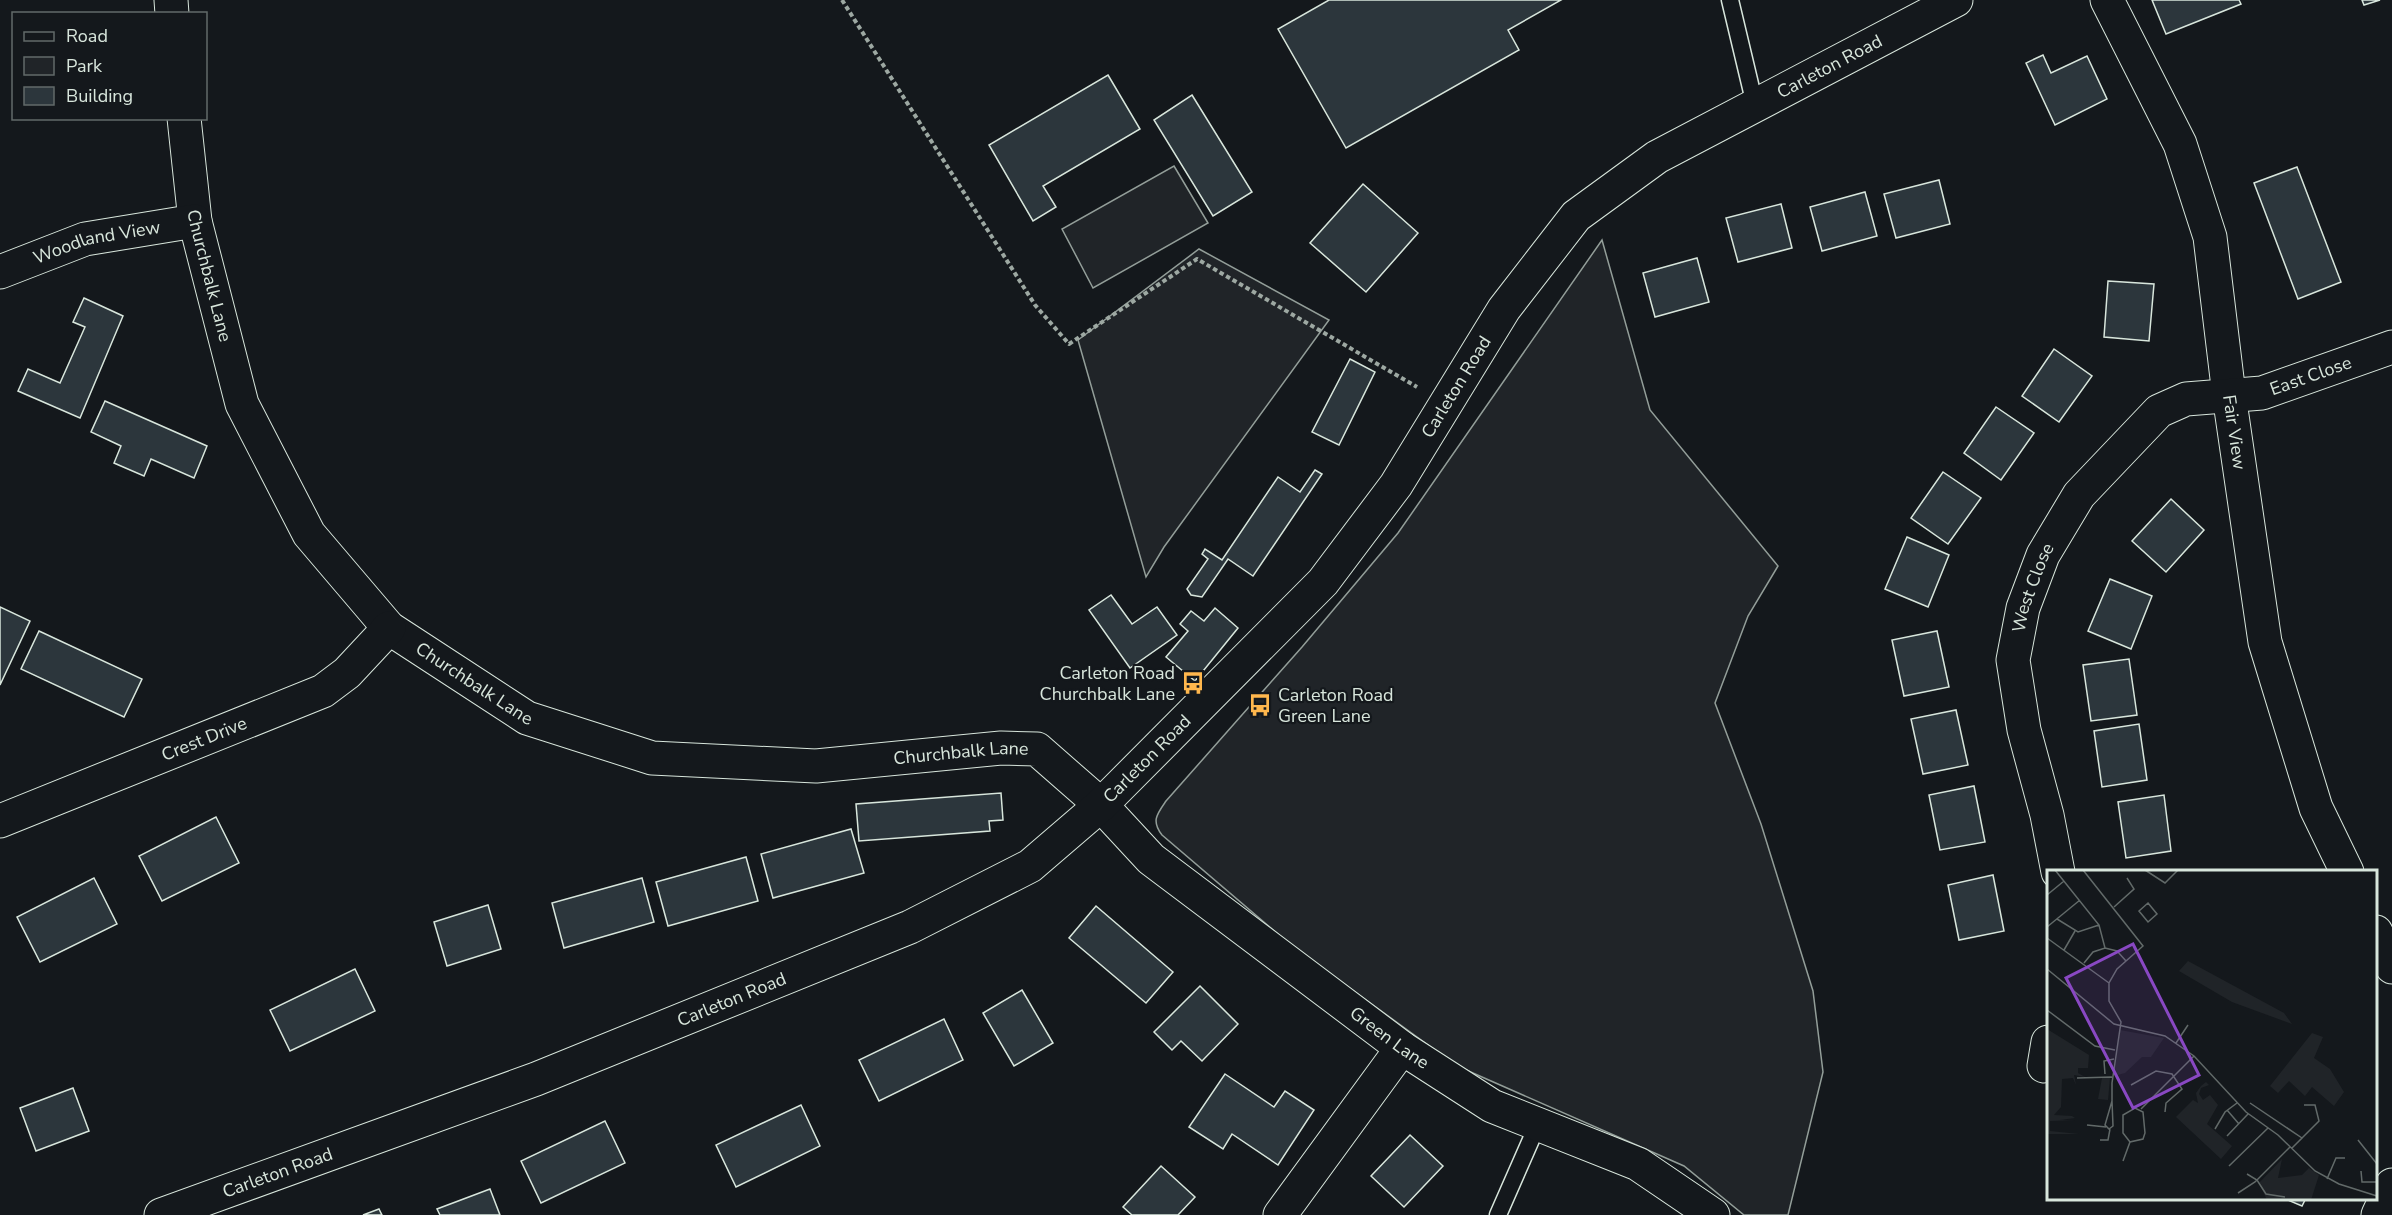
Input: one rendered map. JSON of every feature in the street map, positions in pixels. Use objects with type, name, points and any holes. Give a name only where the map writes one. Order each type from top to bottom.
[{"type":"street","name":"Carleton Road","points":[[161,1215],[536,1079],[910,927],[1030,866],[1101,805],[1323,582],[1396,485],[1504,309],[1576,216],[1657,157],[1956,0]]},
{"type":"street","name":"Fair View","points":[[2108,0],[2180,144],[2210,237],[2229,395],[2265,642],[2316,808],[2346,870]]},
{"type":"street","name":"Churchbalk Lane","points":[[184,120],[195,221],[242,404],[309,534],[388,628],[527,718],[652,758],[816,766],[1000,748],[1037,749],[1101,805]]},
{"type":"street","name":"Woodland View","points":[[0,272],[85,240],[195,221]]},
{"type":"street","name":"East Close","points":[[2229,395],[2262,393],[2392,347]]},
{"type":"street","name":"West Close","points":[[2058,870],[2047,815],[2024,730],[2013,660],[2024,608],[2043,555],[2079,495],[2159,411],[2186,399],[2229,395]]},
{"type":"street","name":"Crest Drive","points":[[0,820],[323,691],[347,673],[388,628]]},
{"type":"street","name":"Green Lane","points":[[1101,805],[1151,859],[1402,1048],[1492,1106],[1537,1126],[1638,1164],[1713,1215]]},
{"type":"street","points":[[2377,934],[2392,967]]},
{"type":"street","points":[[1280,1215],[1402,1048]]},
{"type":"street","points":[[2378,1215],[2392,1185]]},
{"type":"lane","points":[[1730,0],[1755,105]]},
{"type":"lane","points":[[1498,1215],[1537,1126]]},
{"type":"path","points":[[842,0],[1035,305],[1069,344],[1197,259],[1422,390]]},
{"type":"green space","points":[[1174,166],[1208,223],[1093,288],[1062,229]]},
{"type":"green space","points":[[1602,240],[1650,410],[1778,566],[1748,616],[1715,703],[1761,824],[1813,991],[1823,1072],[1788,1215],[1744,1215],[1684,1166],[1457,1066],[1293,947],[1162,835],[1156,822],[1166,801],[1302,647],[1398,533]]},
{"type":"green space","points":[[1199,249],[1329,320],[1164,547],[1146,577],[1078,340]]},
{"type":"building","points":[[1329,0],[1561,0],[1508,30],[1519,50],[1346,148],[1278,29]]},
{"type":"building","points":[[2152,0],[2239,0],[2241,4],[2166,34]]},
{"type":"building","points":[[2362,0],[2380,0],[2364,5]]},
{"type":"building","points":[[2043,55],[2051,73],[2087,56],[2107,99],[2055,125],[2026,63]]},
{"type":"building","points":[[1108,75],[1140,129],[1043,186],[1056,207],[1033,221],[989,145]]},
{"type":"building","points":[[1192,95],[1252,192],[1213,216],[1154,120]]},
{"type":"building","points":[[2297,167],[2341,282],[2298,299],[2254,183]]},
{"type":"building","points":[[1939,180],[1950,224],[1896,238],[1884,194]]},
{"type":"building","points":[[1363,184],[1418,233],[1366,292],[1310,243]]},
{"type":"building","points":[[1865,192],[1877,236],[1822,251],[1810,207]]},
{"type":"building","points":[[1781,204],[1792,248],[1738,262],[1726,218]]},
{"type":"building","points":[[1697,258],[1709,302],[1655,317],[1643,273]]},
{"type":"building","points":[[2108,281],[2154,284],[2149,341],[2104,337]]},
{"type":"building","points":[[84,298],[123,316],[80,418],[18,391],[28,369],[60,383],[85,327],[73,322]]},
{"type":"building","points":[[2054,349],[2092,376],[2059,422],[2022,396]]},
{"type":"building","points":[[1350,359],[1375,372],[1339,445],[1312,432]]},
{"type":"building","points":[[105,401],[207,446],[194,478],[151,459],[144,476],[114,463],[121,446],[91,432]]},
{"type":"building","points":[[1996,407],[2034,433],[2001,480],[1964,453]]},
{"type":"building","points":[[1315,470],[1322,474],[1253,576],[1228,559],[1202,597],[1191,595],[1187,589],[1208,559],[1202,554],[1205,549],[1222,560],[1278,477],[1300,492]]},
{"type":"building","points":[[1943,472],[1981,498],[1948,544],[1911,518]]},
{"type":"building","points":[[2171,499],[2204,530],[2166,572],[2132,541]]},
{"type":"building","points":[[1907,537],[1949,555],[1928,607],[1885,589]]},
{"type":"building","points":[[2110,579],[2152,596],[2131,649],[2088,631]]},
{"type":"building","points":[[1111,595],[1132,624],[1157,607],[1177,635],[1130,668],[1089,610]]},
{"type":"building","points":[[0,607],[30,621],[0,685]]},
{"type":"building","points":[[1215,608],[1238,628],[1195,681],[1166,657],[1188,631],[1180,624],[1191,611],[1204,621]]},
{"type":"building","points":[[39,631],[142,679],[124,717],[21,669]]},
{"type":"building","points":[[1937,631],[1949,687],[1904,696],[1892,640]]},
{"type":"building","points":[[2129,659],[2137,715],[2091,721],[2083,665]]},
{"type":"building","points":[[1956,710],[1968,765],[1923,774],[1911,719]]},
{"type":"building","points":[[2139,724],[2147,780],[2102,787],[2094,731]]},
{"type":"building","points":[[1974,786],[1985,842],[1940,850],[1929,795]]},
{"type":"building","points":[[1001,793],[1003,820],[989,821],[990,831],[859,841],[856,804]]},
{"type":"building","points":[[2164,795],[2171,851],[2126,858],[2118,802]]},
{"type":"building","points":[[216,817],[239,863],[162,901],[139,856]]},
{"type":"building","points":[[851,829],[864,873],[773,898],[761,854]]},
{"type":"building","points":[[746,857],[758,901],[668,926],[656,882]]},
{"type":"building","points":[[1993,875],[2004,931],[1959,940],[1948,885]]},
{"type":"building","points":[[94,878],[117,924],[40,962],[17,917]]},
{"type":"building","points":[[642,878],[654,922],[564,948],[552,903]]},
{"type":"building","points":[[488,905],[501,949],[447,966],[434,922]]},
{"type":"building","points":[[1096,906],[1173,972],[1146,1003],[1069,938]]},
{"type":"building","points":[[355,969],[375,1011],[290,1051],[270,1010]]},
{"type":"building","points":[[1200,986],[1238,1024],[1202,1061],[1181,1041],[1172,1050],[1154,1032]]},
{"type":"building","points":[[1022,990],[1053,1043],[1014,1066],[983,1013]]},
{"type":"building","points":[[944,1019],[963,1060],[879,1101],[859,1060]]},
{"type":"building","points":[[1225,1074],[1274,1107],[1285,1091],[1314,1110],[1278,1165],[1232,1134],[1223,1149],[1189,1127]]},
{"type":"building","points":[[73,1088],[89,1131],[36,1151],[20,1108]]},
{"type":"building","points":[[801,1105],[820,1146],[736,1187],[716,1145]]},
{"type":"building","points":[[605,1121],[625,1163],[541,1203],[521,1161]]},
{"type":"building","points":[[1410,1135],[1443,1166],[1404,1207],[1371,1176]]},
{"type":"building","points":[[1161,1166],[1195,1197],[1178,1215],[1132,1215],[1123,1207]]},
{"type":"building","points":[[490,1189],[500,1215],[440,1215],[437,1209]]},
{"type":"building","points":[[2288,1200],[2305,1200],[2302,1206]]},
{"type":"building","points":[[379,1209],[382,1215],[363,1215]]},
{"type":"place","name":"Carleton Road Churchbalk Lane","points":[[1193,683]]},
{"type":"place","name":"Carleton Road Green Lane","points":[[1260,705]]}]
